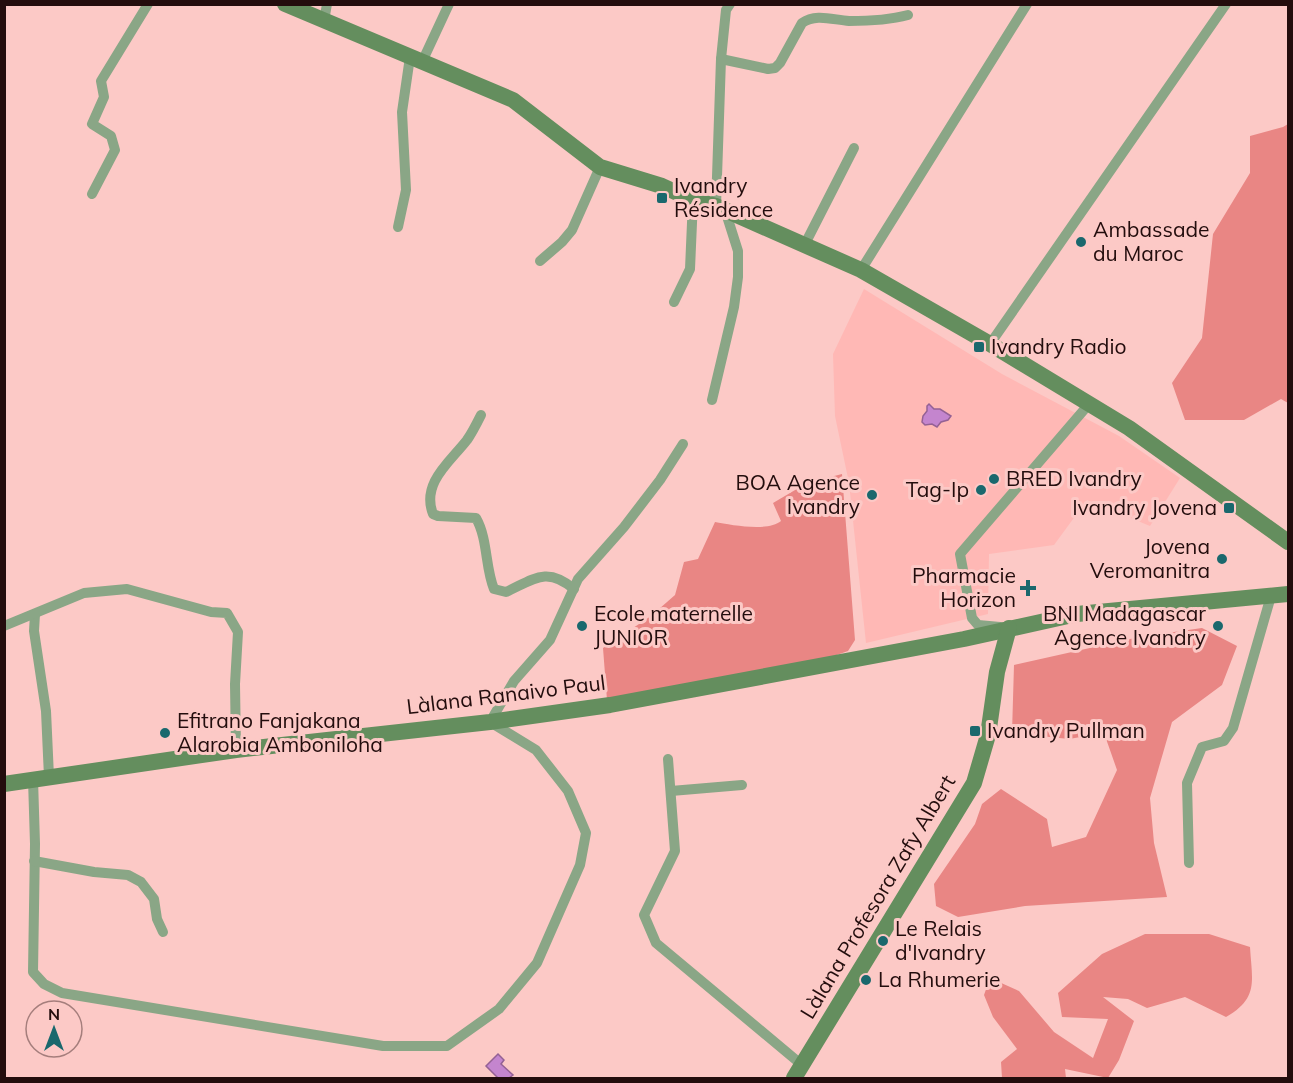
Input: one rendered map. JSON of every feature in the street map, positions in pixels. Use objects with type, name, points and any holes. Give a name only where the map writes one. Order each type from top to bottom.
[{"type":"street","points":[[92,194],[115,150],[111,136],[92,124],[104,96],[101,81],[148,4]]},
{"type":"street","points":[[285,4],[326,13],[416,59],[513,100],[600,167],[662,186],[693,200],[720,208],[861,270],[1129,428],[1288,542]]},
{"type":"street","points":[[398,227],[406,190],[402,112],[416,59],[449,4]]},
{"type":"street","points":[[712,399],[724,339],[734,307],[738,277],[738,251],[720,208],[721,59],[726,10],[730,4]]},
{"type":"street","points":[[861,270],[1027,4]]},
{"type":"street","points":[[990,344],[1226,4]]},
{"type":"street","points":[[721,59],[768,69],[775,68],[802,22],[807,19],[815,17],[848,21],[891,19],[908,15]]},
{"type":"street","points":[[805,244],[854,148]]},
{"type":"street","points":[[540,261],[572,230],[600,167]]},
{"type":"street","points":[[674,302],[690,269],[693,200]]},
{"type":"street","points":[[1009,628],[978,625],[972,618],[966,597],[960,554],[1089,404]]},
{"type":"street","points":[[481,415],[467,440],[446,462],[432,486],[429,494],[433,514],[476,518],[481,526],[488,575],[494,589],[506,592],[531,580],[551,575],[562,579],[574,589]]},
{"type":"street","points":[[34,614],[34,630],[46,711],[34,861],[33,972],[44,984],[62,993],[383,1046],[447,1046],[499,1009],[537,963],[580,865],[586,833],[568,791],[536,750],[490,722],[514,681],[550,640],[578,579],[624,527],[684,444]]},
{"type":"street","points":[[10,624],[84,593],[127,589],[211,612],[227,613],[238,632],[235,684],[236,750]]},
{"type":"street","name":"Làlana Ranaivo Paul","points":[[4,784],[236,750],[490,722],[610,705],[964,639],[1077,615],[1288,594]]},
{"type":"street","points":[[1189,863],[1187,783],[1202,747],[1224,741],[1233,728],[1271,596]]},
{"type":"street","points":[[10,624],[34,630]]},
{"type":"street","name":"Làlana Profesora Zafy Albert","points":[[798,1072],[974,783],[988,735],[997,672],[1009,628]]},
{"type":"street","points":[[668,759],[675,851],[644,915],[656,943],[798,1072]]},
{"type":"street","points":[[671,791],[742,785]]},
{"type":"street","points":[[34,861],[94,872],[128,875],[141,882],[154,899],[157,919],[163,932]]},
{"type":"shaded area","points":[[1288,124],[1288,403],[1281,399],[1244,420],[1185,420],[1172,383],[1202,338],[1213,234],[1250,173],[1250,136]]},
{"type":"shaded area","points":[[864,289],[1002,374],[1119,436],[1180,478],[1150,526],[1087,500],[1054,545],[989,554],[988,614],[866,643],[849,483],[835,416],[833,354]]},
{"type":"shaded area","points":[[929,404],[934,409],[940,409],[951,416],[937,427],[932,424],[925,425],[922,422],[923,416]]},
{"type":"shaded area","points":[[842,474],[855,640],[848,651],[817,662],[607,700],[603,648],[651,616],[675,595],[684,562],[698,559],[715,522],[749,527],[775,524],[781,521],[773,503],[807,483]]},
{"type":"shaded area","points":[[1202,628],[1237,646],[1222,685],[1172,722],[1150,798],[1154,843],[1167,897],[1025,906],[958,917],[936,906],[934,884],[975,824],[982,804],[1001,789],[1047,819],[1052,847],[1086,837],[1117,770],[1104,733],[1069,739],[1012,733],[1014,665],[1139,637]]},
{"type":"shaded area","points":[[1145,934],[1209,934],[1250,947],[1252,979],[1249,995],[1244,1003],[1226,1017],[1185,997],[1147,1008],[1128,999],[1103,997],[1134,1021],[1119,1060],[1108,1078],[1065,1069],[1066,1078],[1002,1078],[1001,1062],[1017,1049],[993,1017],[984,995],[990,978],[1019,991],[1054,1032],[1093,1058],[1108,1019],[1062,1017],[1058,993],[1102,954]]},
{"type":"shaded area","points":[[498,1054],[504,1060],[501,1064],[513,1075],[509,1078],[498,1078],[486,1066]]},
{"type":"place","name":"Ivandry Résidence","points":[[662,198]]},
{"type":"place","name":"Ambassade du Maroc","points":[[1081,242]]},
{"type":"place","name":"Ivandry Radio","points":[[979,347]]},
{"type":"place","name":"BRED Ivandry","points":[[994,479]]},
{"type":"place","name":"Tag-Ip","points":[[981,490]]},
{"type":"place","name":"BOA Agence Ivandry","points":[[872,495]]},
{"type":"place","name":"Ivandry Jovena","points":[[1229,508]]},
{"type":"place","name":"Jovena Veromanitra","points":[[1222,559]]},
{"type":"place","name":"Pharmacie Horizon","points":[[1028,588]]},
{"type":"place","name":"Ecole maternelle JUNIOR","points":[[582,626]]},
{"type":"place","name":"BNI Madagascar Agence Ivandry","points":[[1218,626]]},
{"type":"place","name":"Ivandry Pullman","points":[[975,731]]},
{"type":"place","name":"Efitrano Fanjakana Alarobia Amboniloha","points":[[165,733]]},
{"type":"place","name":"Le Relais d'Ivandry","points":[[883,941]]},
{"type":"place","name":"La Rhumerie","points":[[866,980]]}]
